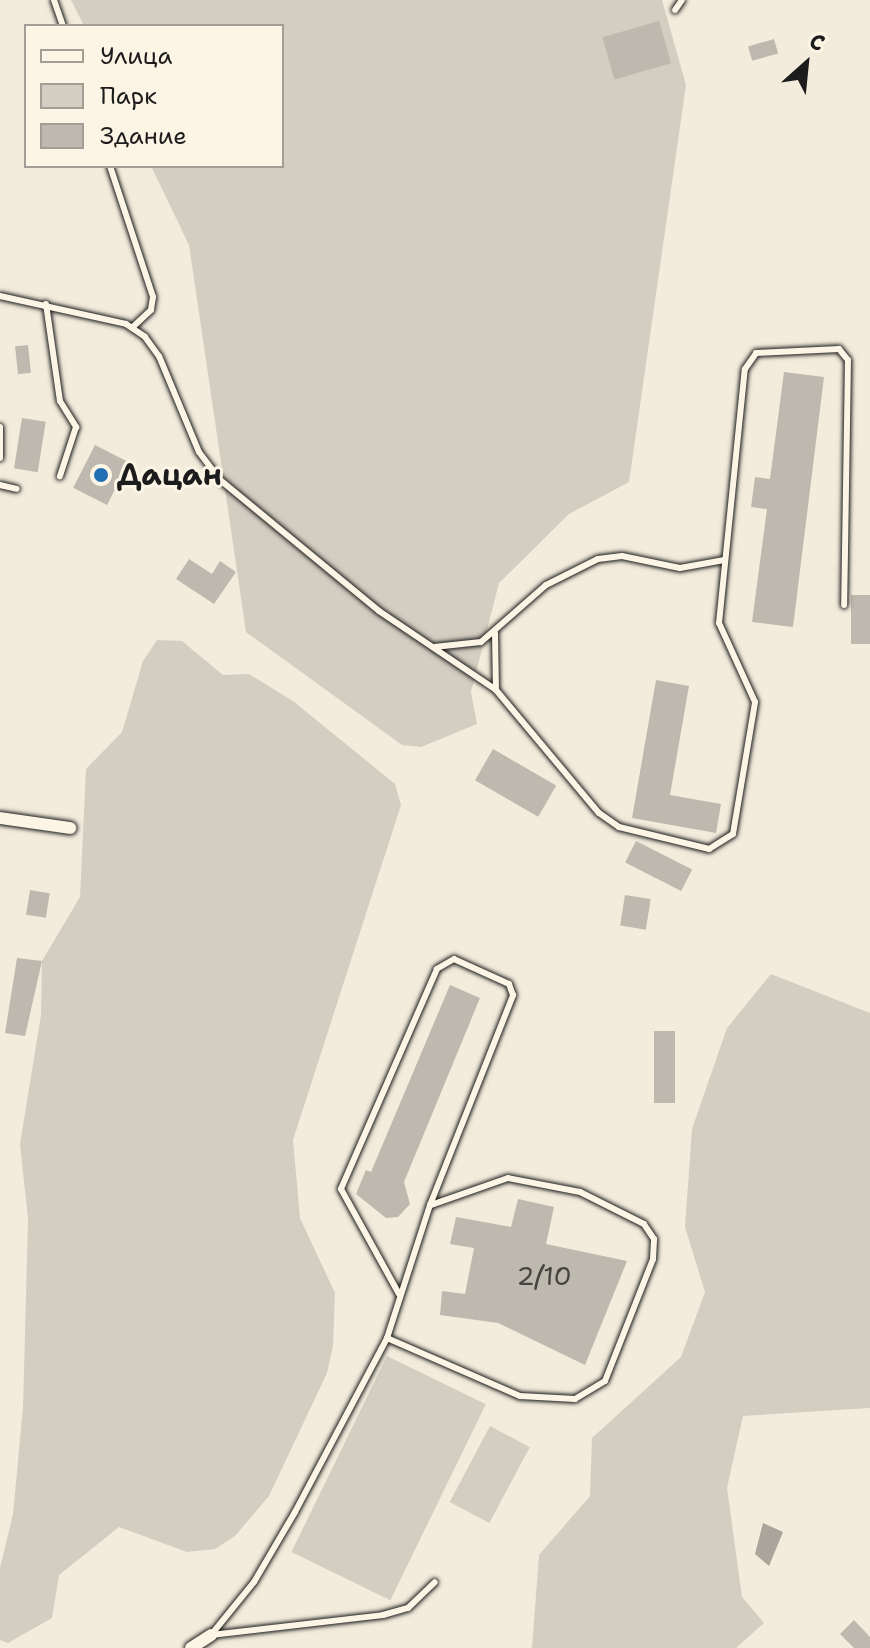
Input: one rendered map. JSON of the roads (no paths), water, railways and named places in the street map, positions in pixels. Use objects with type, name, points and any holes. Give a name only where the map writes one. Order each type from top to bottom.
[{"type":"street","points":[[0,818],[70,828]]},
{"type":"street","points":[[191,1648],[211,1635]]},
{"type":"lane","points":[[54,0],[62,24]]},
{"type":"lane","points":[[675,10],[682,0]]},
{"type":"lane","points":[[111,168],[153,297],[151,310],[132,328]]},
{"type":"lane","points":[[0,296],[46,304],[132,328],[159,356],[199,452],[219,479],[430,646],[496,690],[599,813],[619,827],[709,849],[722,846],[733,834],[755,702],[719,623],[748,360],[756,353],[839,349],[848,360],[844,605]]},
{"type":"lane","points":[[46,304],[60,401],[76,427],[60,476]]},
{"type":"lane","points":[[0,427],[0,458]]},
{"type":"lane","points":[[0,485],[17,489]]},
{"type":"lane","points":[[430,646],[459,648],[495,633],[546,585],[598,559],[622,556],[680,568],[724,560]]},
{"type":"lane","points":[[495,633],[496,690]]},
{"type":"lane","points":[[211,1635],[289,1524],[387,1338],[430,1205],[513,995],[509,984],[454,959],[437,969],[341,1189],[399,1294]]},
{"type":"lane","points":[[387,1338],[520,1396],[575,1399],[605,1381],[653,1259],[654,1239],[644,1224],[580,1192],[508,1178],[430,1205]]},
{"type":"lane","points":[[211,1635],[383,1615],[408,1608],[435,1582]]},
{"type":"place","name":"Дацан","points":[[101,475]]}]
